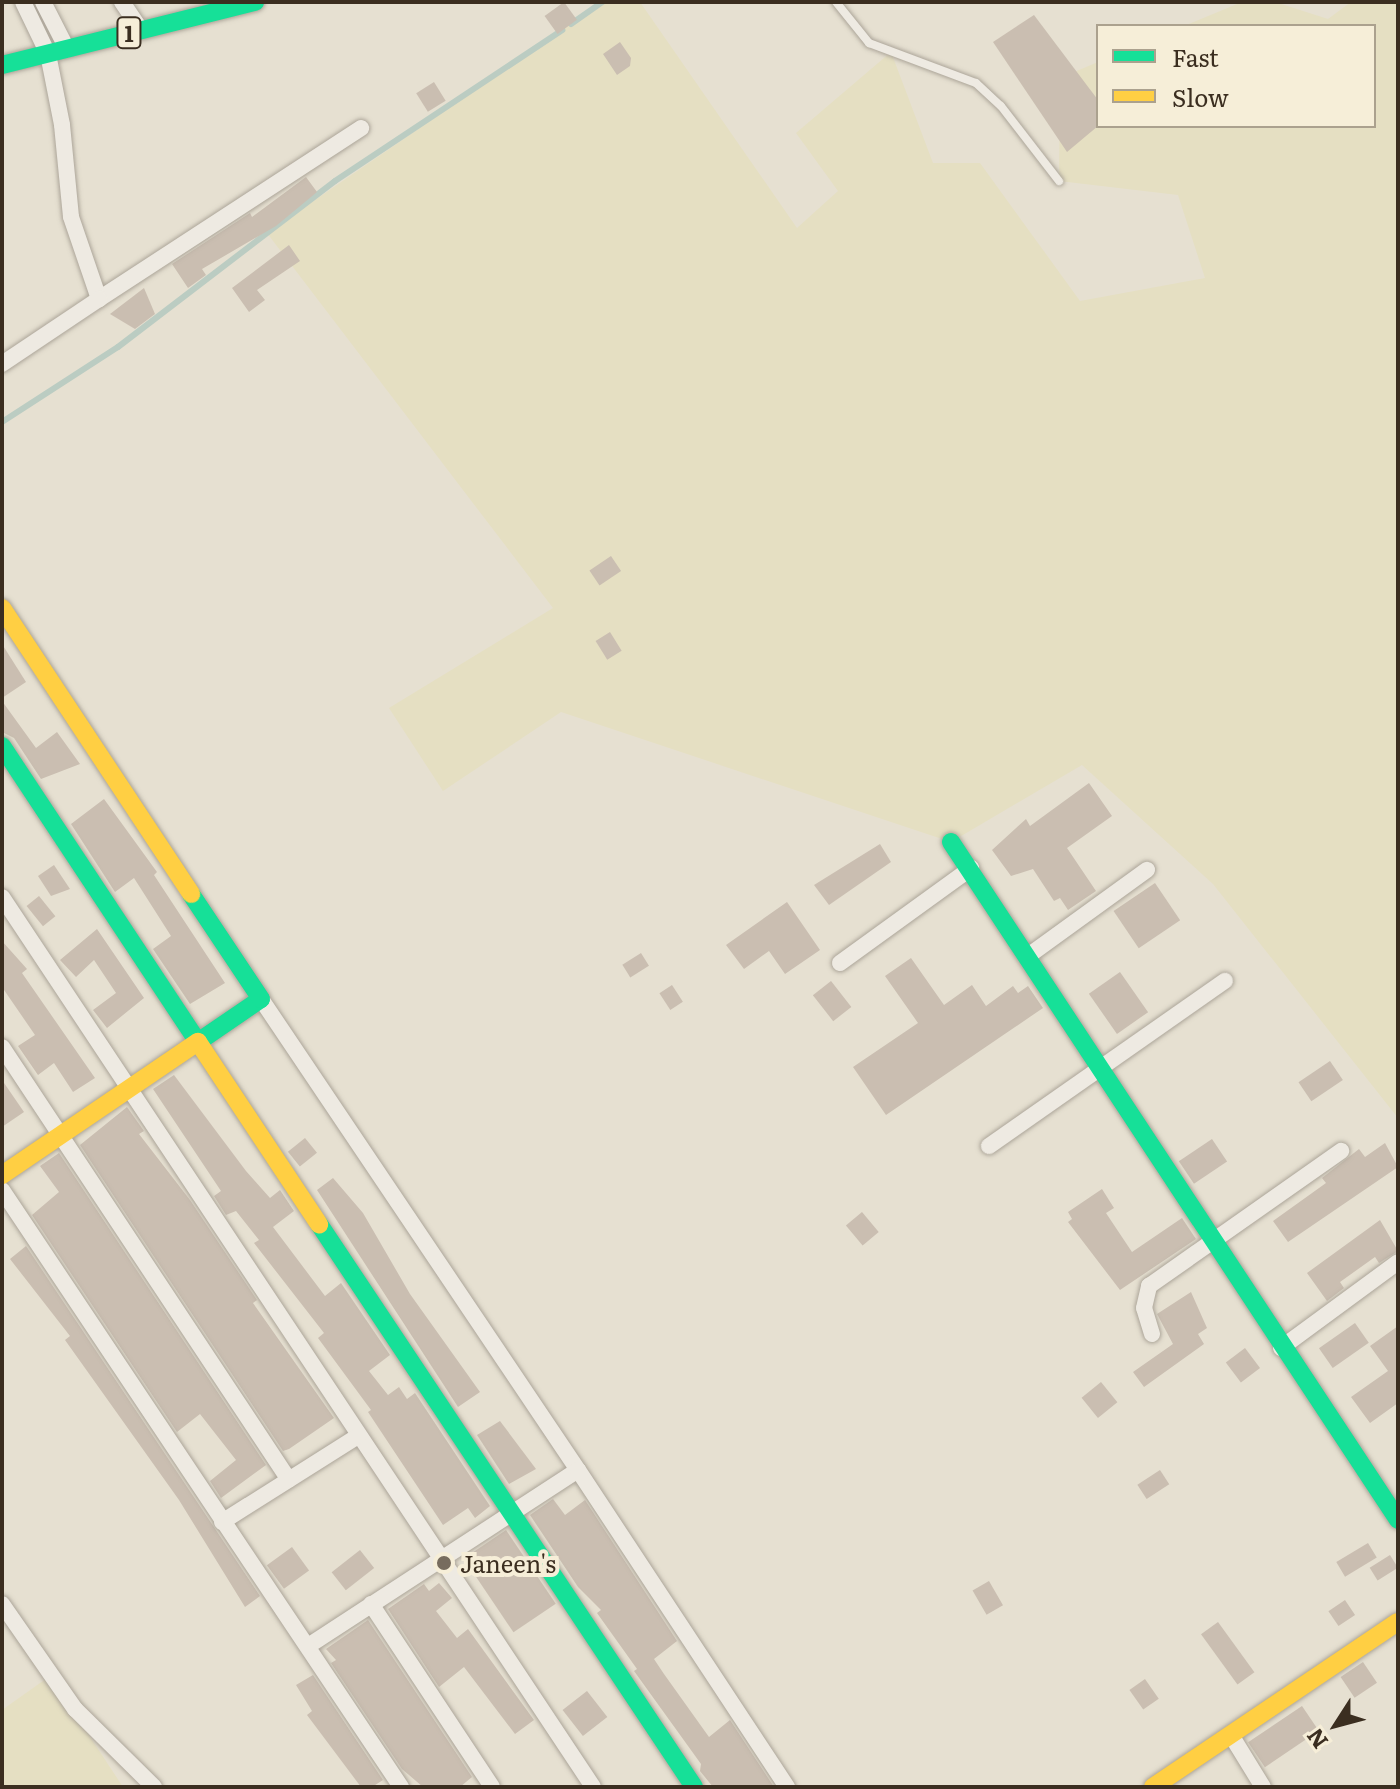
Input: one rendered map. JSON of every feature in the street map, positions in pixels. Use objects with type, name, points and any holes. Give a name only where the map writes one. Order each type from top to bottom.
[{"type":"street","points":[[23,2],[57,52]]},
{"type":"street","points":[[43,2],[57,52],[71,217],[99,299]]},
{"type":"street","points":[[122,2],[141,30]]},
{"type":"street","name":"1","points":[[2,65],[255,2]]},
{"type":"street","points":[[2,364],[361,128]]},
{"type":"street","points":[[2,608],[787,1787]]},
{"type":"street","points":[[2,746],[694,1787]]},
{"type":"street","points":[[951,842],[1101,1067],[1211,1243],[1398,1520]]},
{"type":"street","points":[[840,963],[971,868]]},
{"type":"street","points":[[1028,956],[1147,870]]},
{"type":"street","points":[[2,897],[593,1787]]},
{"type":"street","points":[[989,1146],[1225,981]]},
{"type":"street","points":[[2,1175],[261,999]]},
{"type":"street","points":[[2,1047],[289,1480]]},
{"type":"street","points":[[1152,1334],[1144,1308],[1149,1286],[1341,1151]]},
{"type":"street","points":[[2,1190],[401,1787]]},
{"type":"street","points":[[1281,1348],[1398,1262]]},
{"type":"street","points":[[222,1522],[358,1436]]},
{"type":"street","points":[[308,1646],[578,1470]]},
{"type":"street","points":[[2,1604],[75,1709],[154,1787]]},
{"type":"street","points":[[371,1604],[492,1787]]},
{"type":"street","points":[[1153,1787],[1398,1622]]},
{"type":"street","points":[[1231,1735],[1263,1787]]},
{"type":"lane","points":[[836,2],[869,43],[976,83],[1001,106],[1059,181]]},
{"type":"shaded area","points":[[603,2],[640,2],[797,228],[838,191],[796,133],[891,52],[933,163],[980,163],[1080,301],[1205,278],[1178,195],[1059,181],[1060,78],[1096,63],[1096,128],[1376,128],[1376,24],[1189,24],[1242,2],[1275,2],[1328,19],[1351,2],[1398,2],[1398,1118],[1213,884],[1082,765],[951,842],[561,712],[443,791],[389,708],[553,608],[267,233]]},
{"type":"shaded area","points":[[50,1676],[123,1787],[2,1787],[2,1710]]},
{"type":"building","points":[[564,2],[577,20],[558,34],[545,16]]},
{"type":"building","points":[[1034,15],[1096,97],[1096,128],[1067,152],[993,42]]},
{"type":"building","points":[[620,42],[631,58],[630,66],[617,75],[603,54]]},
{"type":"building","points":[[434,82],[446,101],[428,112],[416,93]]},
{"type":"building","points":[[306,177],[317,192],[276,226],[202,269],[206,275],[188,288],[172,264],[250,213],[252,217]]},
{"type":"building","points":[[289,245],[300,261],[257,290],[265,300],[249,312],[232,288]]},
{"type":"building","points":[[144,288],[155,314],[135,329],[110,314]]},
{"type":"building","points":[[611,556],[621,571],[600,585],[589,571]]},
{"type":"building","points":[[610,632],[622,651],[607,660],[596,641]]},
{"type":"building","points":[[2,644],[26,682],[2,698]]},
{"type":"building","points":[[2,701],[36,748],[57,732],[80,764],[41,779],[14,738],[2,732]]},
{"type":"building","points":[[1089,783],[1112,816],[1067,848],[1096,891],[1068,910],[1060,898],[1054,901],[1033,869],[1011,876],[992,850],[1026,819],[1030,826]]},
{"type":"building","points":[[104,799],[157,872],[154,875],[225,983],[190,1004],[153,949],[171,936],[134,878],[115,892],[71,824]]},
{"type":"building","points":[[880,844],[891,862],[829,905],[814,885]]},
{"type":"building","points":[[54,865],[70,889],[51,896],[38,876]]},
{"type":"building","points":[[1155,883],[1180,920],[1139,948],[1114,911]]},
{"type":"building","points":[[39,896],[55,916],[43,926],[27,906]]},
{"type":"building","points":[[787,902],[820,950],[785,974],[769,951],[744,969],[726,945]]},
{"type":"building","points":[[97,929],[144,998],[107,1028],[93,1010],[116,993],[94,960],[76,977],[60,960]]},
{"type":"building","points":[[2,941],[27,969],[22,973],[95,1078],[73,1092],[54,1063],[38,1075],[18,1046],[35,1035],[2,987]]},
{"type":"building","points":[[641,953],[649,966],[630,977],[622,965]]},
{"type":"building","points":[[911,958],[944,1005],[972,985],[986,1006],[1013,986],[1018,993],[1028,986],[1043,1008],[886,1115],[853,1067],[918,1023],[885,976]]},
{"type":"building","points":[[1120,972],[1148,1012],[1117,1034],[1089,994]]},
{"type":"building","points":[[831,981],[851,1007],[833,1021],[813,995]]},
{"type":"building","points":[[672,985],[683,1002],[670,1010],[659,993]]},
{"type":"building","points":[[1330,1061],[1343,1080],[1311,1101],[1298,1082]]},
{"type":"building","points":[[174,1075],[270,1198],[280,1190],[294,1211],[273,1227],[325,1296],[341,1283],[390,1355],[369,1371],[388,1395],[399,1387],[407,1399],[415,1393],[490,1506],[475,1518],[468,1508],[443,1525],[368,1412],[371,1410],[318,1338],[324,1333],[254,1243],[259,1240],[236,1211],[226,1215],[214,1196],[221,1191],[153,1089]]},
{"type":"building","points":[[2,1080],[24,1112],[2,1127]]},
{"type":"building","points":[[127,1107],[144,1131],[139,1134],[190,1200],[257,1300],[253,1303],[334,1418],[289,1449],[283,1451],[80,1145]]},
{"type":"building","points":[[305,1138],[317,1153],[300,1167],[288,1152]]},
{"type":"building","points":[[1212,1139],[1227,1161],[1194,1184],[1179,1161]]},
{"type":"building","points":[[1385,1143],[1398,1167],[1288,1242],[1273,1221],[1326,1183],[1322,1178],[1359,1149],[1365,1157]]},
{"type":"building","points":[[59,1153],[266,1465],[221,1498],[210,1481],[236,1460],[200,1414],[177,1432],[32,1215],[59,1192],[40,1166]]},
{"type":"building","points":[[333,1178],[363,1213],[410,1294],[480,1392],[458,1407],[317,1190]]},
{"type":"building","points":[[1102,1189],[1114,1208],[1106,1213],[1132,1252],[1182,1218],[1196,1239],[1120,1290],[1068,1222],[1072,1219],[1068,1212]]},
{"type":"building","points":[[862,1212],[879,1232],[863,1245],[846,1225]]},
{"type":"building","points":[[1380,1220],[1398,1251],[1379,1263],[1375,1257],[1340,1282],[1344,1288],[1327,1301],[1307,1273]]},
{"type":"building","points":[[14,1228],[260,1596],[245,1607],[179,1500],[65,1340],[70,1336],[10,1259],[26,1246]]},
{"type":"building","points":[[1191,1292],[1207,1328],[1198,1334],[1204,1344],[1144,1387],[1133,1372],[1173,1344],[1157,1314]]},
{"type":"building","points":[[1355,1323],[1369,1343],[1333,1368],[1319,1348]]},
{"type":"building","points":[[1398,1326],[1398,1403],[1370,1423],[1351,1397],[1388,1371],[1370,1346]]},
{"type":"building","points":[[1245,1348],[1260,1368],[1241,1382],[1226,1362]]},
{"type":"building","points":[[1101,1382],[1117,1402],[1098,1418],[1082,1398]]},
{"type":"building","points":[[500,1421],[536,1469],[509,1484],[477,1435]]},
{"type":"building","points":[[1160,1470],[1169,1484],[1147,1499],[1137,1485]]},
{"type":"building","points":[[553,1499],[565,1515],[585,1500],[677,1641],[654,1659],[709,1737],[730,1720],[774,1787],[713,1787],[700,1771],[701,1764],[634,1671],[637,1669],[597,1613],[601,1610],[578,1587],[530,1515]]},
{"type":"building","points":[[506,1530],[556,1604],[513,1632],[464,1559]]},
{"type":"building","points":[[1368,1543],[1377,1558],[1345,1577],[1336,1562]]},
{"type":"building","points":[[292,1547],[309,1570],[284,1589],[267,1565]]},
{"type":"building","points":[[360,1550],[374,1568],[346,1590],[332,1572]]},
{"type":"building","points":[[1390,1555],[1398,1568],[1378,1580],[1370,1568]]},
{"type":"building","points":[[989,1581],[1003,1605],[987,1615],[973,1590]]},
{"type":"building","points":[[439,1583],[452,1598],[436,1611],[457,1638],[468,1629],[534,1720],[515,1734],[464,1667],[439,1687],[388,1609],[424,1584],[429,1591]]},
{"type":"building","points":[[1345,1600],[1355,1615],[1338,1626],[1328,1611]]},
{"type":"building","points":[[368,1620],[472,1777],[460,1787],[423,1787],[402,1769],[331,1663],[336,1660],[326,1649]]},
{"type":"building","points":[[1218,1622],[1254,1672],[1237,1685],[1201,1634]]},
{"type":"building","points":[[1363,1662],[1377,1683],[1355,1698],[1341,1677]]},
{"type":"building","points":[[313,1675],[383,1780],[372,1787],[361,1787],[307,1715],[312,1711],[296,1685]]},
{"type":"building","points":[[1145,1679],[1159,1699],[1143,1710],[1129,1690]]},
{"type":"building","points":[[587,1691],[607,1717],[583,1736],[563,1710]]},
{"type":"building","points":[[1302,1706],[1319,1731],[1265,1767],[1248,1742]]},
{"type":"waterway","points":[[571,24],[603,2]]},
{"type":"waterway","points":[[2,422],[118,347],[335,181],[562,30]]},
{"type":"traffic: fast","points":[[2,65],[255,2]]},
{"type":"traffic: fast","points":[[2,746],[198,1042],[261,999],[191,894]]},
{"type":"traffic: fast","points":[[951,842],[1398,1520]]},
{"type":"traffic: fast","points":[[319,1224],[694,1787]]},
{"type":"traffic: slow","points":[[2,608],[191,894]]},
{"type":"traffic: slow","points":[[2,1175],[198,1042],[319,1224]]},
{"type":"traffic: slow","points":[[1153,1787],[1398,1622]]},
{"type":"place","name":"Janeen's","points":[[444,1563]]}]
